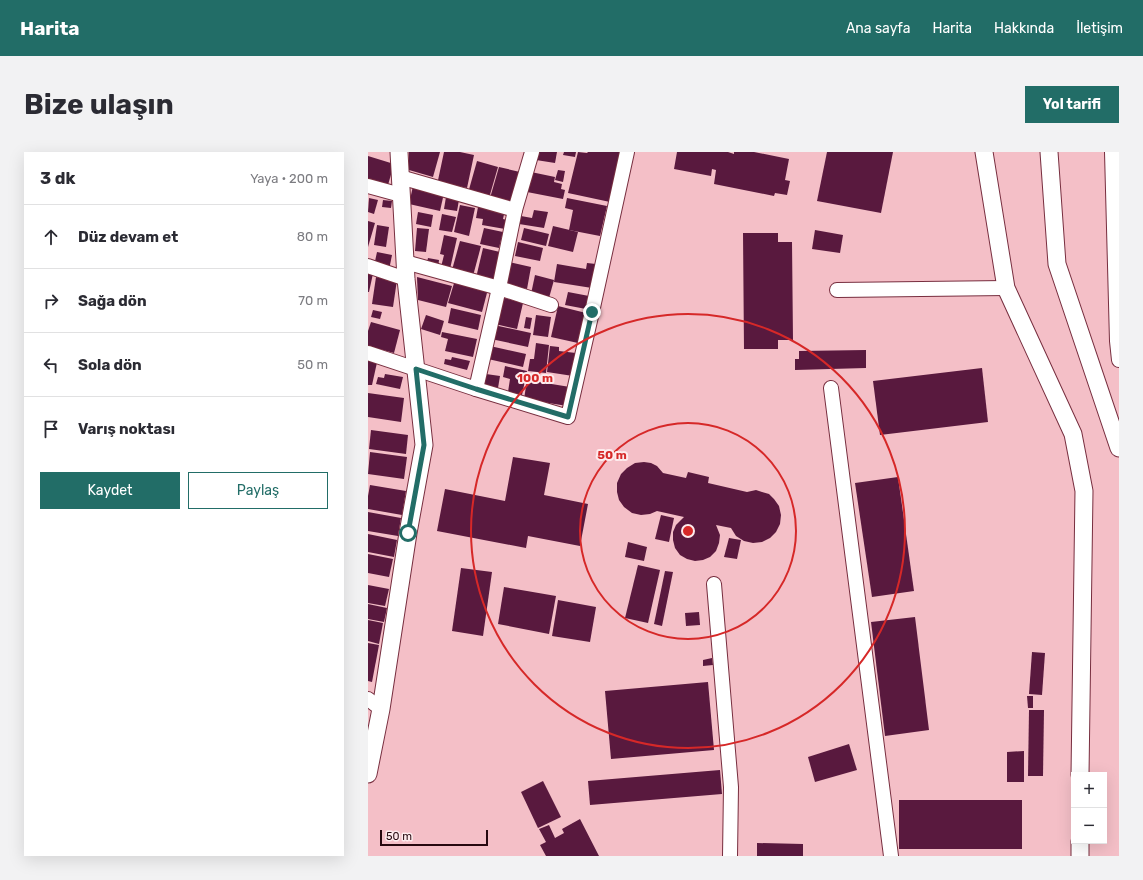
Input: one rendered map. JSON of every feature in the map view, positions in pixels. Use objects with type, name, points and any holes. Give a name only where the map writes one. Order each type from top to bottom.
[{"type":"street","points":[[368,774],[375,704],[424,445],[406,270],[399,152]]},
{"type":"street","points":[[476,389],[500,288],[515,210],[532,152]]},
{"type":"street","points":[[368,353],[476,389],[568,417],[627,152]]},
{"type":"street","points":[[984,152],[1006,288],[1073,434],[1084,491],[1080,772]]},
{"type":"street","points":[[1049,152],[1057,264],[1119,448]]},
{"type":"street","points":[[1112,152],[1119,360]]},
{"type":"street","points":[[400,177],[515,210]]},
{"type":"street","points":[[368,186],[401,195]]},
{"type":"street","points":[[368,266],[406,270],[500,288],[551,305]]},
{"type":"street","points":[[837,290],[1006,288]]},
{"type":"street","points":[[831,388],[891,856]]},
{"type":"street","points":[[714,584],[731,787],[730,856]]},
{"type":"street","points":[[1080,844],[1080,856]]},
{"type":"building","points":[[409,152],[440,152],[433,177],[409,170]]},
{"type":"building","points":[[444,152],[460,152],[474,155],[467,188],[449,184],[437,185]]},
{"type":"building","points":[[537,152],[557,152],[555,163],[536,160]]},
{"type":"building","points":[[564,152],[576,152],[575,157],[563,155]]},
{"type":"building","points":[[578,152],[621,152],[610,202],[568,193]]},
{"type":"building","points":[[677,152],[728,152],[734,154],[734,152],[754,152],[789,159],[785,180],[790,181],[787,195],[775,193],[774,196],[714,184],[716,170],[712,169],[711,176],[674,169]]},
{"type":"building","points":[[827,152],[893,152],[881,213],[817,201]]},
{"type":"building","points":[[368,156],[394,164],[388,185],[368,180]]},
{"type":"building","points":[[477,161],[498,167],[489,198],[468,193]]},
{"type":"building","points":[[499,167],[520,172],[511,204],[490,198]]},
{"type":"building","points":[[558,170],[565,171],[563,182],[555,180]]},
{"type":"building","points":[[531,172],[555,177],[554,182],[562,184],[561,189],[565,190],[563,199],[527,192]]},
{"type":"building","points":[[413,186],[444,193],[440,211],[409,204]]},
{"type":"building","points":[[446,197],[459,200],[457,211],[444,209]]},
{"type":"building","points":[[369,198],[378,200],[374,214],[368,212]]},
{"type":"building","points":[[567,198],[607,206],[600,236],[569,230],[573,210],[565,208]]},
{"type":"building","points":[[383,200],[392,201],[391,208],[382,207]]},
{"type":"building","points":[[460,205],[475,208],[469,236],[454,232]]},
{"type":"building","points":[[478,207],[505,210],[503,219],[507,220],[505,229],[482,225],[483,219],[476,218]]},
{"type":"building","points":[[534,210],[548,212],[544,228],[519,224],[521,216],[532,218]]},
{"type":"building","points":[[418,212],[433,215],[431,227],[416,224]]},
{"type":"building","points":[[442,214],[456,217],[452,232],[439,230]]},
{"type":"building","points":[[368,221],[375,223],[368,247]]},
{"type":"building","points":[[377,225],[389,227],[386,247],[374,245]]},
{"type":"building","points":[[553,226],[578,232],[573,252],[548,246]]},
{"type":"building","points":[[417,228],[429,229],[426,252],[415,251]]},
{"type":"building","points":[[484,228],[503,232],[499,248],[480,244]]},
{"type":"building","points":[[524,228],[549,234],[546,246],[521,240]]},
{"type":"building","points":[[815,230],[843,235],[840,253],[812,249]]},
{"type":"building","points":[[743,233],[778,233],[778,242],[792,242],[793,340],[778,340],[778,349],[744,349]]},
{"type":"building","points":[[444,235],[457,238],[450,269],[441,267],[444,255],[440,254]]},
{"type":"building","points":[[460,241],[481,246],[473,276],[452,270]]},
{"type":"building","points":[[518,242],[543,248],[540,261],[515,256]]},
{"type":"building","points":[[483,248],[500,252],[493,282],[476,278]]},
{"type":"building","points":[[377,252],[392,255],[389,270],[374,266]]},
{"type":"building","points":[[428,258],[439,260],[438,269],[426,266]]},
{"type":"building","points":[[509,262],[531,267],[527,289],[514,286],[504,286]]},
{"type":"building","points":[[587,263],[596,264],[592,288],[554,282],[557,264],[586,269]]},
{"type":"building","points":[[368,268],[374,269],[369,292],[368,292]]},
{"type":"building","points":[[535,275],[554,280],[549,298],[531,294]]},
{"type":"building","points":[[376,277],[397,280],[393,307],[372,304]]},
{"type":"building","points":[[417,277],[452,286],[446,307],[418,300]]},
{"type":"building","points":[[455,280],[488,289],[482,312],[448,303]]},
{"type":"building","points":[[568,292],[589,296],[586,309],[565,305]]},
{"type":"building","points":[[501,297],[523,303],[517,329],[495,324]]},
{"type":"building","points":[[558,306],[586,313],[578,343],[551,337]]},
{"type":"building","points":[[451,308],[481,315],[478,330],[448,323]]},
{"type":"building","points":[[373,310],[382,312],[380,319],[371,317]]},
{"type":"building","points":[[426,315],[444,321],[440,335],[421,329]]},
{"type":"building","points":[[536,315],[551,317],[548,337],[533,335]]},
{"type":"building","points":[[526,317],[532,318],[530,329],[524,328]]},
{"type":"building","points":[[371,322],[400,330],[394,353],[368,346],[368,331]]},
{"type":"building","points":[[494,325],[531,333],[528,347],[491,339]]},
{"type":"building","points":[[442,332],[477,339],[473,357],[445,351],[448,339],[441,337]]},
{"type":"building","points":[[536,343],[549,345],[546,373],[528,371],[530,359],[534,359]]},
{"type":"building","points":[[490,346],[526,354],[523,367],[488,359]]},
{"type":"building","points":[[550,346],[559,347],[559,351],[576,353],[573,376],[547,372]]},
{"type":"building","points":[[866,350],[866,368],[795,370],[795,359],[799,359],[799,351]]},
{"type":"building","points":[[368,356],[378,358],[372,385],[368,385]]},
{"type":"building","points":[[452,357],[470,361],[467,370],[444,364],[445,359],[451,360]]},
{"type":"building","points":[[505,366],[527,371],[522,395],[508,392],[510,379],[503,377]]},
{"type":"building","points":[[982,368],[988,422],[880,435],[873,381]]},
{"type":"building","points":[[385,374],[403,377],[400,389],[376,384],[378,377],[384,378]]},
{"type":"building","points":[[486,374],[500,376],[498,388],[484,386]]},
{"type":"building","points":[[527,380],[570,387],[567,406],[524,399]]},
{"type":"building","points":[[368,393],[404,398],[401,422],[368,417]]},
{"type":"building","points":[[371,430],[408,435],[406,454],[369,449]]},
{"type":"building","points":[[370,452],[407,457],[404,479],[368,474]]},
{"type":"building","points":[[513,457],[550,463],[544,495],[588,504],[580,546],[528,536],[526,548],[437,531],[445,489],[505,501]]},
{"type":"building","points":[[644,462],[657,466],[663,473],[686,478],[688,472],[709,477],[708,483],[747,492],[756,490],[769,494],[779,506],[781,515],[780,524],[776,532],[770,538],[762,542],[753,543],[744,541],[736,536],[731,528],[716,525],[720,535],[716,551],[710,557],[703,560],[695,561],[687,559],[680,555],[675,548],[673,540],[673,532],[676,525],[684,517],[657,511],[650,514],[641,515],[632,513],[624,507],[619,500],[617,483],[621,474],[635,463]]},
{"type":"building","points":[[898,477],[914,591],[872,597],[855,483]]},
{"type":"building","points":[[370,485],[406,491],[402,515],[368,509]]},
{"type":"building","points":[[368,512],[401,518],[398,536],[368,531]]},
{"type":"building","points":[[661,515],[674,518],[669,542],[655,539]]},
{"type":"building","points":[[368,534],[397,540],[394,557],[368,552]]},
{"type":"building","points":[[729,538],[741,540],[737,559],[724,557]]},
{"type":"building","points":[[628,542],[647,547],[644,561],[625,557]]},
{"type":"building","points":[[368,554],[393,559],[389,577],[368,573]]},
{"type":"building","points":[[638,565],[660,570],[648,623],[625,618]]},
{"type":"building","points":[[461,568],[492,572],[483,636],[452,631]]},
{"type":"building","points":[[665,571],[673,572],[662,626],[654,624]]},
{"type":"building","points":[[368,585],[389,589],[385,606],[368,603]]},
{"type":"building","points":[[504,587],[556,596],[549,634],[498,624]]},
{"type":"building","points":[[558,600],[596,607],[590,642],[552,636]]},
{"type":"building","points":[[368,604],[387,608],[384,622],[368,619]]},
{"type":"building","points":[[699,612],[700,625],[686,626],[685,613]]},
{"type":"building","points":[[915,617],[929,730],[885,736],[871,622]]},
{"type":"building","points":[[368,620],[383,623],[379,644],[368,641]]},
{"type":"building","points":[[368,643],[379,645],[372,682],[368,681]]},
{"type":"building","points":[[1032,652],[1045,653],[1042,695],[1029,694]]},
{"type":"building","points":[[712,658],[713,665],[703,666],[703,660]]},
{"type":"building","points":[[708,682],[714,750],[611,759],[605,691]]},
{"type":"building","points":[[1027,696],[1033,696],[1033,708],[1028,708]]},
{"type":"building","points":[[1029,710],[1044,710],[1043,776],[1028,776]]},
{"type":"building","points":[[849,744],[857,770],[815,782],[808,757]]},
{"type":"building","points":[[1024,751],[1024,782],[1007,782],[1007,752]]},
{"type":"building","points":[[720,770],[722,794],[590,805],[588,781]]},
{"type":"building","points":[[543,781],[561,817],[538,828],[521,792]]},
{"type":"building","points":[[899,800],[1022,800],[1022,849],[899,849]]},
{"type":"building","points":[[580,819],[599,856],[546,856],[540,845],[546,842],[539,829],[549,825],[555,838],[564,833],[562,829]]},
{"type":"building","points":[[757,843],[803,844],[803,856],[757,856]]},
{"type":"route","points":[[408,533],[424,445],[416,369],[568,417],[592,312]]}]
